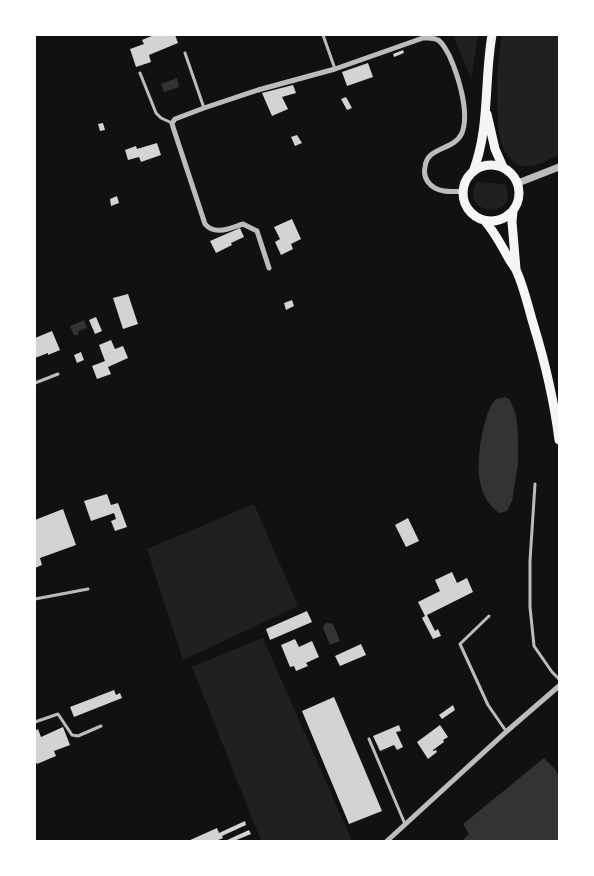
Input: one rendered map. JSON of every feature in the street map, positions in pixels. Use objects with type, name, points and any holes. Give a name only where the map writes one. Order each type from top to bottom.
[{"type":"main road","points":[[492,35],[488,64],[486,109],[478,157],[472,172],[467,178],[463,191],[465,203],[469,211],[484,220],[501,219],[513,211]]},
{"type":"main road","points":[[486,109],[495,149],[503,167]]},
{"type":"main road","points":[[472,172],[480,167],[498,165],[513,175],[518,182],[520,192],[513,211],[512,231],[516,269]]},
{"type":"main road","points":[[484,220],[516,269],[523,288],[555,406],[559,440]]},
{"type":"street","points":[[269,268],[256,231],[244,224],[218,231],[209,230],[205,224],[172,123],[175,120],[258,90],[335,69],[423,38],[430,38],[438,40],[442,44],[459,79],[464,103],[464,126],[461,135],[455,142],[429,156],[425,163],[424,172],[427,181],[434,188],[442,191],[463,191]]},
{"type":"street","points":[[518,182],[559,167]]},
{"type":"street","points":[[387,841],[559,686]]},
{"type":"lane","points":[[323,35],[335,69]]},
{"type":"lane","points":[[185,53],[204,108]]},
{"type":"lane","points":[[140,72],[156,113],[161,118],[172,123]]},
{"type":"lane","points":[[35,383],[58,374]]},
{"type":"lane","points":[[535,484],[530,561],[530,608],[534,646],[559,679]]},
{"type":"lane","points":[[35,599],[88,589]]},
{"type":"lane","points":[[490,616],[460,644],[488,705],[507,732]]},
{"type":"lane","points":[[35,722],[58,714],[72,735],[78,736],[101,726]]},
{"type":"lane","points":[[369,739],[405,824]]},
{"type":"shaded area","points":[[453,35],[478,35],[471,79]]},
{"type":"shaded area","points":[[502,35],[559,35],[559,154],[535,165],[524,166],[512,161],[504,150],[499,136],[497,88]]},
{"type":"shaded area","points":[[177,78],[179,87],[164,92],[161,84]]},
{"type":"shaded area","points":[[477,182],[505,184],[508,196],[505,204],[498,209],[490,210],[481,207],[475,202],[473,193]]},
{"type":"shaded area","points":[[84,320],[87,328],[79,331],[78,335],[74,335],[70,326]]},
{"type":"shaded area","points":[[506,397],[510,400],[516,415],[518,464],[512,501],[507,511],[499,513],[491,506],[481,487],[479,455],[482,434],[490,407],[496,399]]},
{"type":"shaded area","points":[[254,504],[298,606],[183,660],[147,549]]},
{"type":"shaded area","points":[[327,623],[333,624],[340,641],[330,645],[323,628]]},
{"type":"shaded area","points":[[263,638],[352,841],[261,841],[192,667]]},
{"type":"shaded area","points":[[544,758],[556,770],[559,778],[559,841],[462,841],[469,834],[463,824]]},
{"type":"building","points":[[154,35],[175,35],[178,43],[149,55],[151,62],[136,67],[130,49],[144,44],[142,40]]},
{"type":"building","points":[[403,50],[404,53],[394,57],[393,54]]},
{"type":"building","points":[[368,63],[373,77],[347,86],[342,72]]},
{"type":"building","points":[[293,85],[296,93],[282,97],[288,109],[272,116],[262,93]]},
{"type":"building","points":[[346,97],[352,108],[347,110],[341,99]]},
{"type":"building","points":[[103,123],[105,130],[100,131],[98,124]]},
{"type":"building","points":[[297,135],[302,143],[295,146],[291,137]]},
{"type":"building","points":[[157,143],[161,155],[141,162],[139,157],[128,160],[125,150],[136,146],[137,149]]},
{"type":"building","points":[[117,196],[119,203],[111,206],[110,199]]},
{"type":"building","points":[[292,219],[301,239],[291,244],[293,249],[281,255],[275,242],[280,239],[274,227]]},
{"type":"building","points":[[240,228],[244,237],[216,253],[210,241]]},
{"type":"building","points":[[128,294],[138,324],[123,329],[113,298]]},
{"type":"building","points":[[292,300],[294,306],[286,310],[284,303]]},
{"type":"building","points":[[96,317],[102,331],[95,334],[89,320]]},
{"type":"building","points":[[52,331],[60,350],[35,358],[35,338]]},
{"type":"building","points":[[111,340],[115,349],[123,346],[128,358],[108,367],[111,374],[97,379],[92,366],[105,361],[99,345]]},
{"type":"building","points":[[81,352],[84,360],[77,363],[74,355]]},
{"type":"building","points":[[107,494],[111,505],[118,503],[127,527],[115,531],[111,521],[116,519],[114,513],[91,521],[84,501]]},
{"type":"building","points":[[63,509],[76,545],[40,558],[42,565],[35,568],[35,520]]},
{"type":"building","points":[[408,518],[419,541],[406,547],[395,525]]},
{"type":"building","points":[[452,572],[457,583],[467,578],[473,592],[427,615],[435,631],[438,629],[441,636],[433,639],[422,618],[425,616],[418,602],[440,591],[435,580]]},
{"type":"building","points":[[307,611],[312,622],[270,640],[266,629]]},
{"type":"building","points":[[295,639],[299,647],[312,641],[319,657],[306,663],[308,666],[296,671],[294,666],[290,667],[281,645]]},
{"type":"building","points":[[361,644],[366,655],[340,666],[335,656]]},
{"type":"building","points":[[114,690],[116,695],[120,693],[122,698],[74,717],[70,707]]},
{"type":"building","points":[[334,697],[382,811],[349,824],[302,711]]},
{"type":"building","points":[[453,705],[455,710],[442,719],[439,715]]},
{"type":"building","points":[[399,725],[401,731],[396,732],[403,747],[397,750],[394,745],[380,751],[373,736]]},
{"type":"building","points":[[440,725],[448,737],[433,750],[437,752],[428,759],[417,742]]},
{"type":"building","points":[[63,727],[70,745],[54,751],[56,756],[37,764],[35,760],[35,731],[38,729],[41,737]]},
{"type":"building","points":[[245,821],[246,825],[222,836],[223,838],[216,841],[188,841],[217,828],[219,833]]},
{"type":"building","points":[[249,830],[251,834],[234,841],[225,841]]}]
